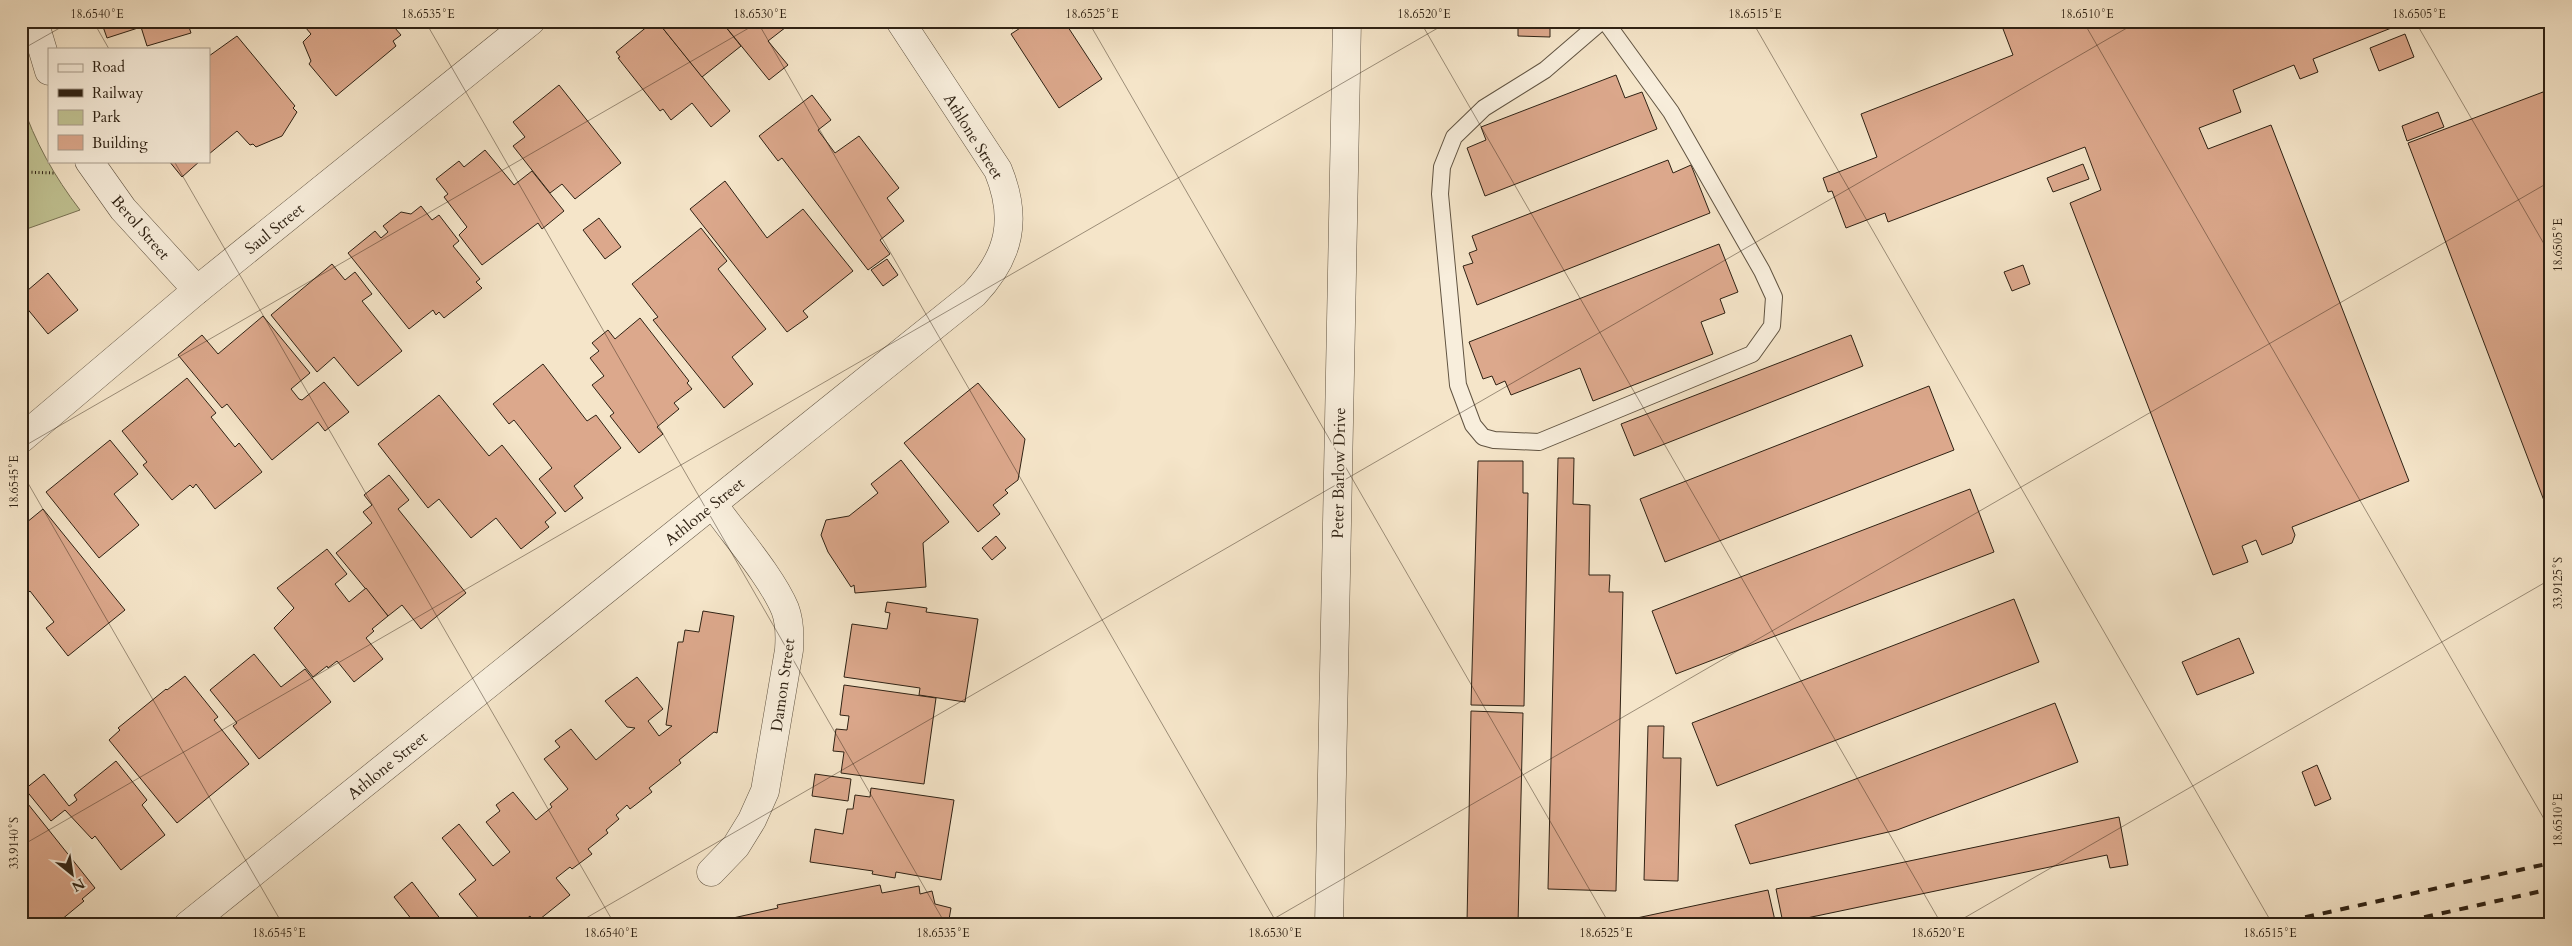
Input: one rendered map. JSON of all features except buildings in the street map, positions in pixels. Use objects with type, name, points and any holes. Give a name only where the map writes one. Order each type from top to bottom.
[{"type":"street","points":[[34,21],[48,67]]},
{"type":"street","name":"Saul Street","points":[[21,439],[197,290],[531,21]]},
{"type":"street","name":"Athlone Street","points":[[188,925],[974,294],[998,263],[1006,245],[1009,206],[998,170],[900,21]]},
{"type":"street","name":"Peter Barlow Drive","points":[[1329,925],[1347,21]]},
{"type":"street","name":"Berol Street","points":[[90,162],[123,209],[197,290]]},
{"type":"street","name":"Damon Street","points":[[711,872],[736,846],[752,820],[765,791],[789,650],[790,628],[785,610],[776,592],[713,504]]},
{"type":"lane","points":[[1604,21],[1671,112],[1758,262],[1774,297],[1772,326],[1752,354],[1716,370],[1539,442],[1494,440],[1483,436],[1473,425],[1458,385],[1440,194],[1442,167],[1454,137],[1484,108],[1545,70],[1604,21]]},
{"type":"path","points":[[21,172],[59,174]]},
{"type":"green space","points":[[21,101],[32,131],[48,162],[80,210],[21,231]]},
{"type":"railway","points":[[2270,925],[2551,863]]},
{"type":"railway","points":[[2389,925],[2551,889]]}]
